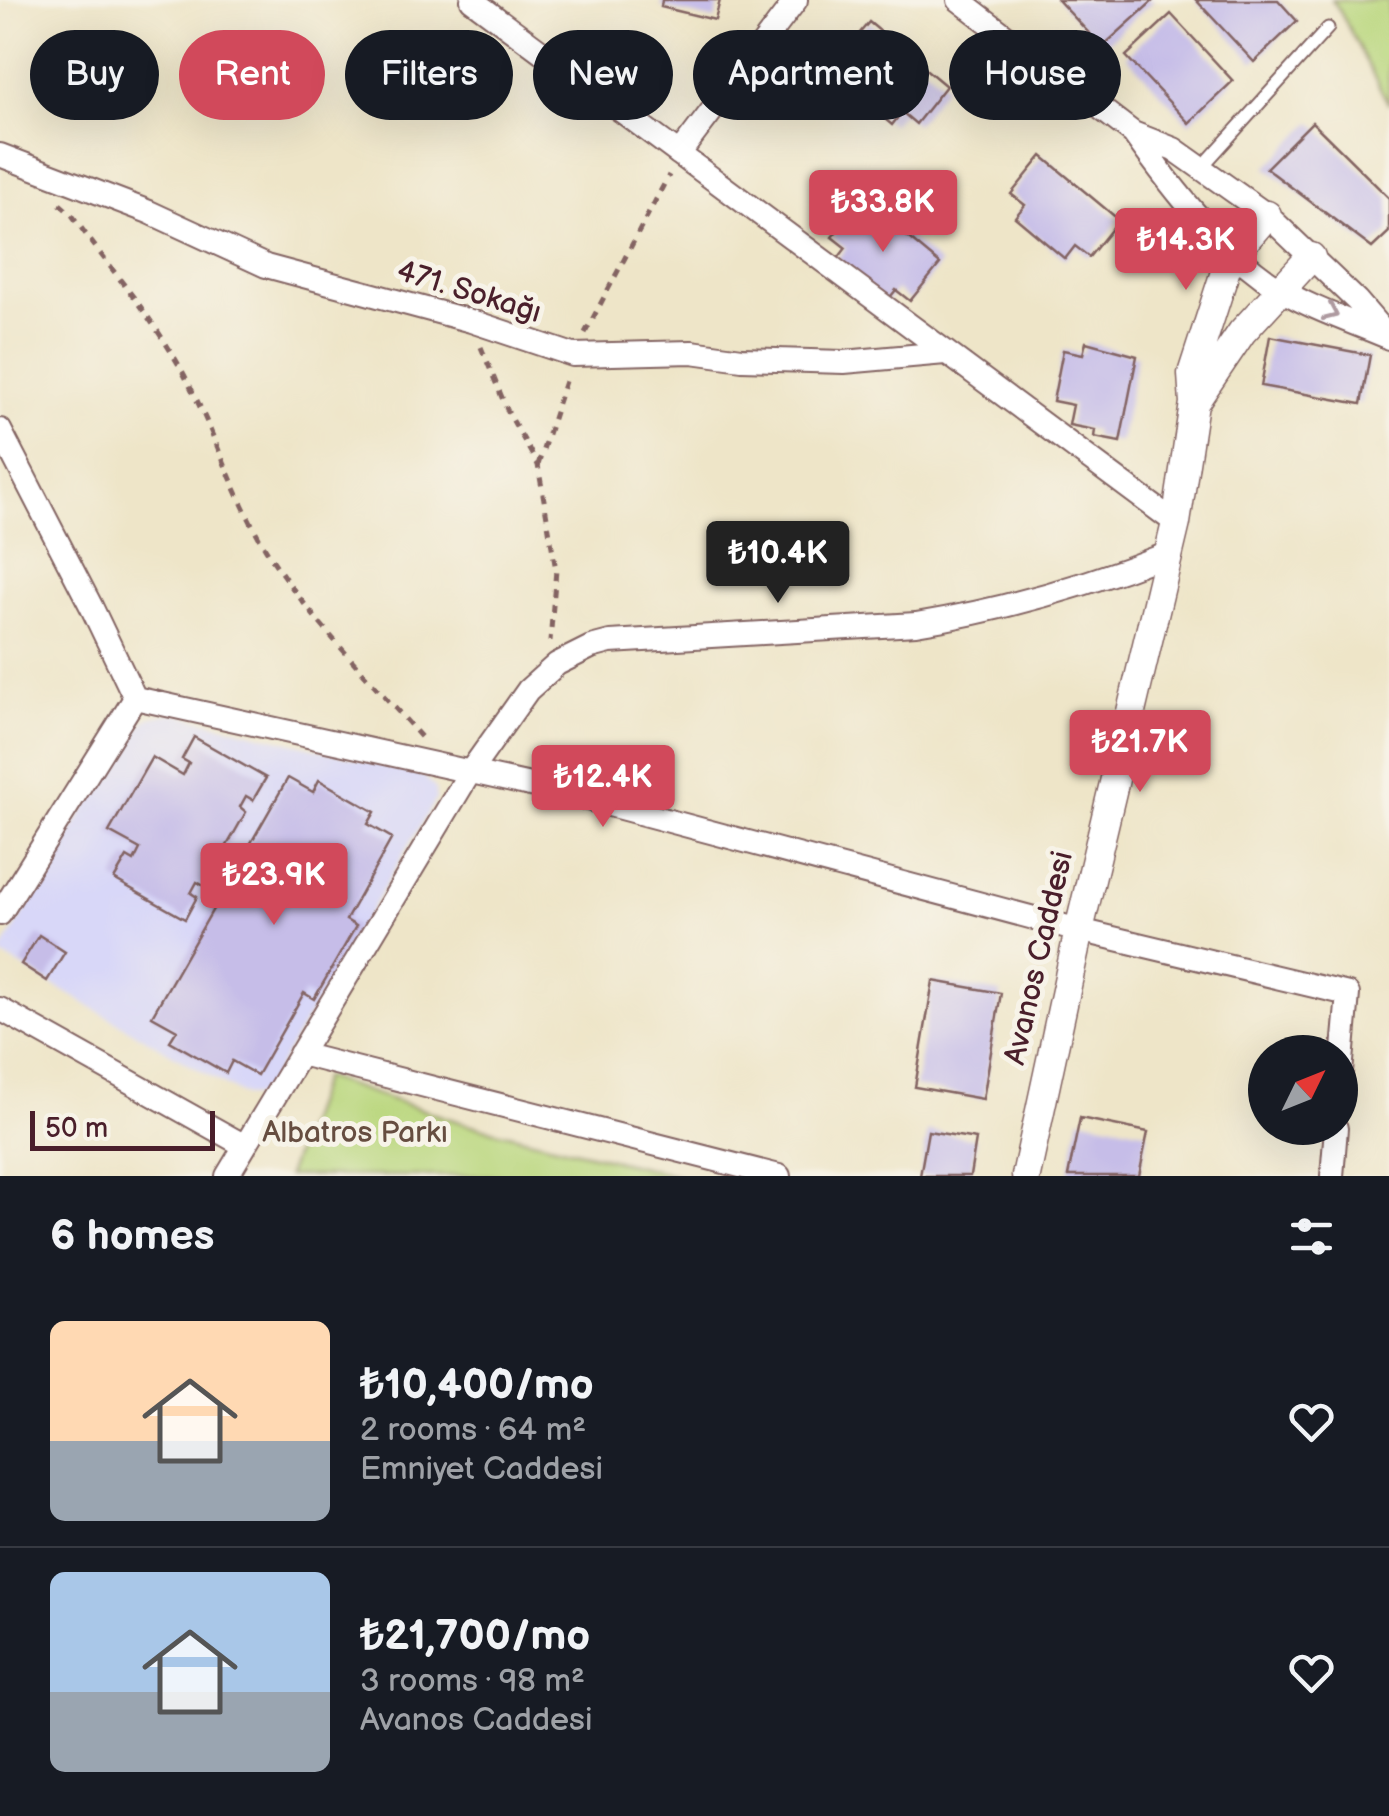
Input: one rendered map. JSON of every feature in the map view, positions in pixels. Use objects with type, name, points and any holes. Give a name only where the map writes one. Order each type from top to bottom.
[{"type":"street","points":[[472,0],[1176,523]]},
{"type":"street","points":[[679,154],[796,0]]},
{"type":"street","points":[[959,0],[1132,132],[1174,149],[1266,215],[1358,300],[1389,338]]},
{"type":"street","points":[[1132,132],[1160,171],[1235,252],[1282,290],[1389,338]]},
{"type":"street","name":"471. Sokağı","points":[[0,156],[149,212],[266,266],[471,321],[573,355],[692,352],[742,359],[844,362],[945,353]]},
{"type":"street","name":"Avanos Caddesi","points":[[1026,1176],[1079,930],[1176,523],[1194,403],[1192,374],[1218,288],[1235,252],[1266,215]]},
{"type":"street","name":"Avanos Caddesi","points":[[1194,403],[1242,332],[1311,256]]},
{"type":"street","points":[[0,430],[135,698]]},
{"type":"street","points":[[227,1176],[300,1054],[458,769],[541,676],[574,654],[610,642],[916,624],[959,617],[1072,589],[1168,554]]},
{"type":"street","points":[[135,698],[681,823],[1079,930],[1348,994],[1344,1035]]},
{"type":"street","points":[[0,914],[135,698]]},
{"type":"street","points":[[0,1009],[245,1146]]},
{"type":"street","points":[[300,1054],[778,1176]]},
{"type":"street","points":[[1332,1176],[1335,1145]]},
{"type":"lane","points":[[1202,167],[1328,28]]},
{"type":"path","points":[[538,464],[573,355],[679,154]]},
{"type":"path","points":[[58,203],[72,215],[172,354],[196,398],[245,511],[272,557],[319,619],[458,769]]},
{"type":"path","points":[[471,321],[508,412],[538,464],[554,544],[553,624],[541,676]]},
{"type":"shaded area","points":[[174,713],[424,776],[435,788],[436,799],[261,1096],[244,1096],[0,954],[125,740],[149,718]]},
{"type":"green space","points":[[1332,0],[1389,0],[1389,105],[1338,8]]},
{"type":"green space","name":"Albatros Parkı","points":[[323,1077],[463,1123],[680,1176],[287,1176]]},
{"type":"building","points":[[662,0],[720,0],[715,20],[661,7]]},
{"type":"building","points":[[1058,0],[1154,0],[1121,30],[1086,30]]},
{"type":"building","points":[[1196,0],[1278,0],[1297,21],[1254,62]]},
{"type":"building","points":[[1171,14],[1233,81],[1189,123],[1126,56]]},
{"type":"building","points":[[869,22],[879,30],[862,30]]},
{"type":"building","points":[[929,72],[946,86],[929,108]]},
{"type":"building","points":[[1312,122],[1389,198],[1389,232],[1372,248],[1266,168]]},
{"type":"building","points":[[1042,156],[1119,220],[1089,257],[1075,246],[1065,259],[1015,217],[1025,205],[1011,194]]},
{"type":"building","points":[[863,200],[940,264],[910,301],[896,290],[886,302],[836,261],[846,248],[832,237]]},
{"type":"building","points":[[1270,336],[1370,355],[1361,404],[1261,386]]},
{"type":"building","points":[[1086,342],[1137,356],[1120,442],[1094,437],[1095,430],[1069,425],[1073,405],[1053,401],[1063,350],[1083,354]]},
{"type":"building","points":[[194,737],[266,778],[253,800],[246,796],[240,807],[246,812],[204,886],[197,882],[191,893],[197,897],[185,919],[114,879],[127,857],[134,861],[140,849],[109,832],[152,757],[183,775],[189,763],[182,759]]},
{"type":"building","points":[[288,778],[313,792],[319,780],[375,812],[368,824],[392,838],[346,920],[356,926],[314,999],[304,993],[257,1075],[232,1061],[226,1073],[170,1041],[177,1030],[152,1016]]},
{"type":"building","points":[[39,935],[65,952],[47,981],[21,964]]},
{"type":"building","points":[[933,981],[1001,993],[983,1099],[915,1087]]},
{"type":"building","points":[[1080,1118],[1148,1132],[1139,1176],[1068,1176]]},
{"type":"building","points":[[928,1131],[976,1139],[970,1176],[920,1176]]}]
